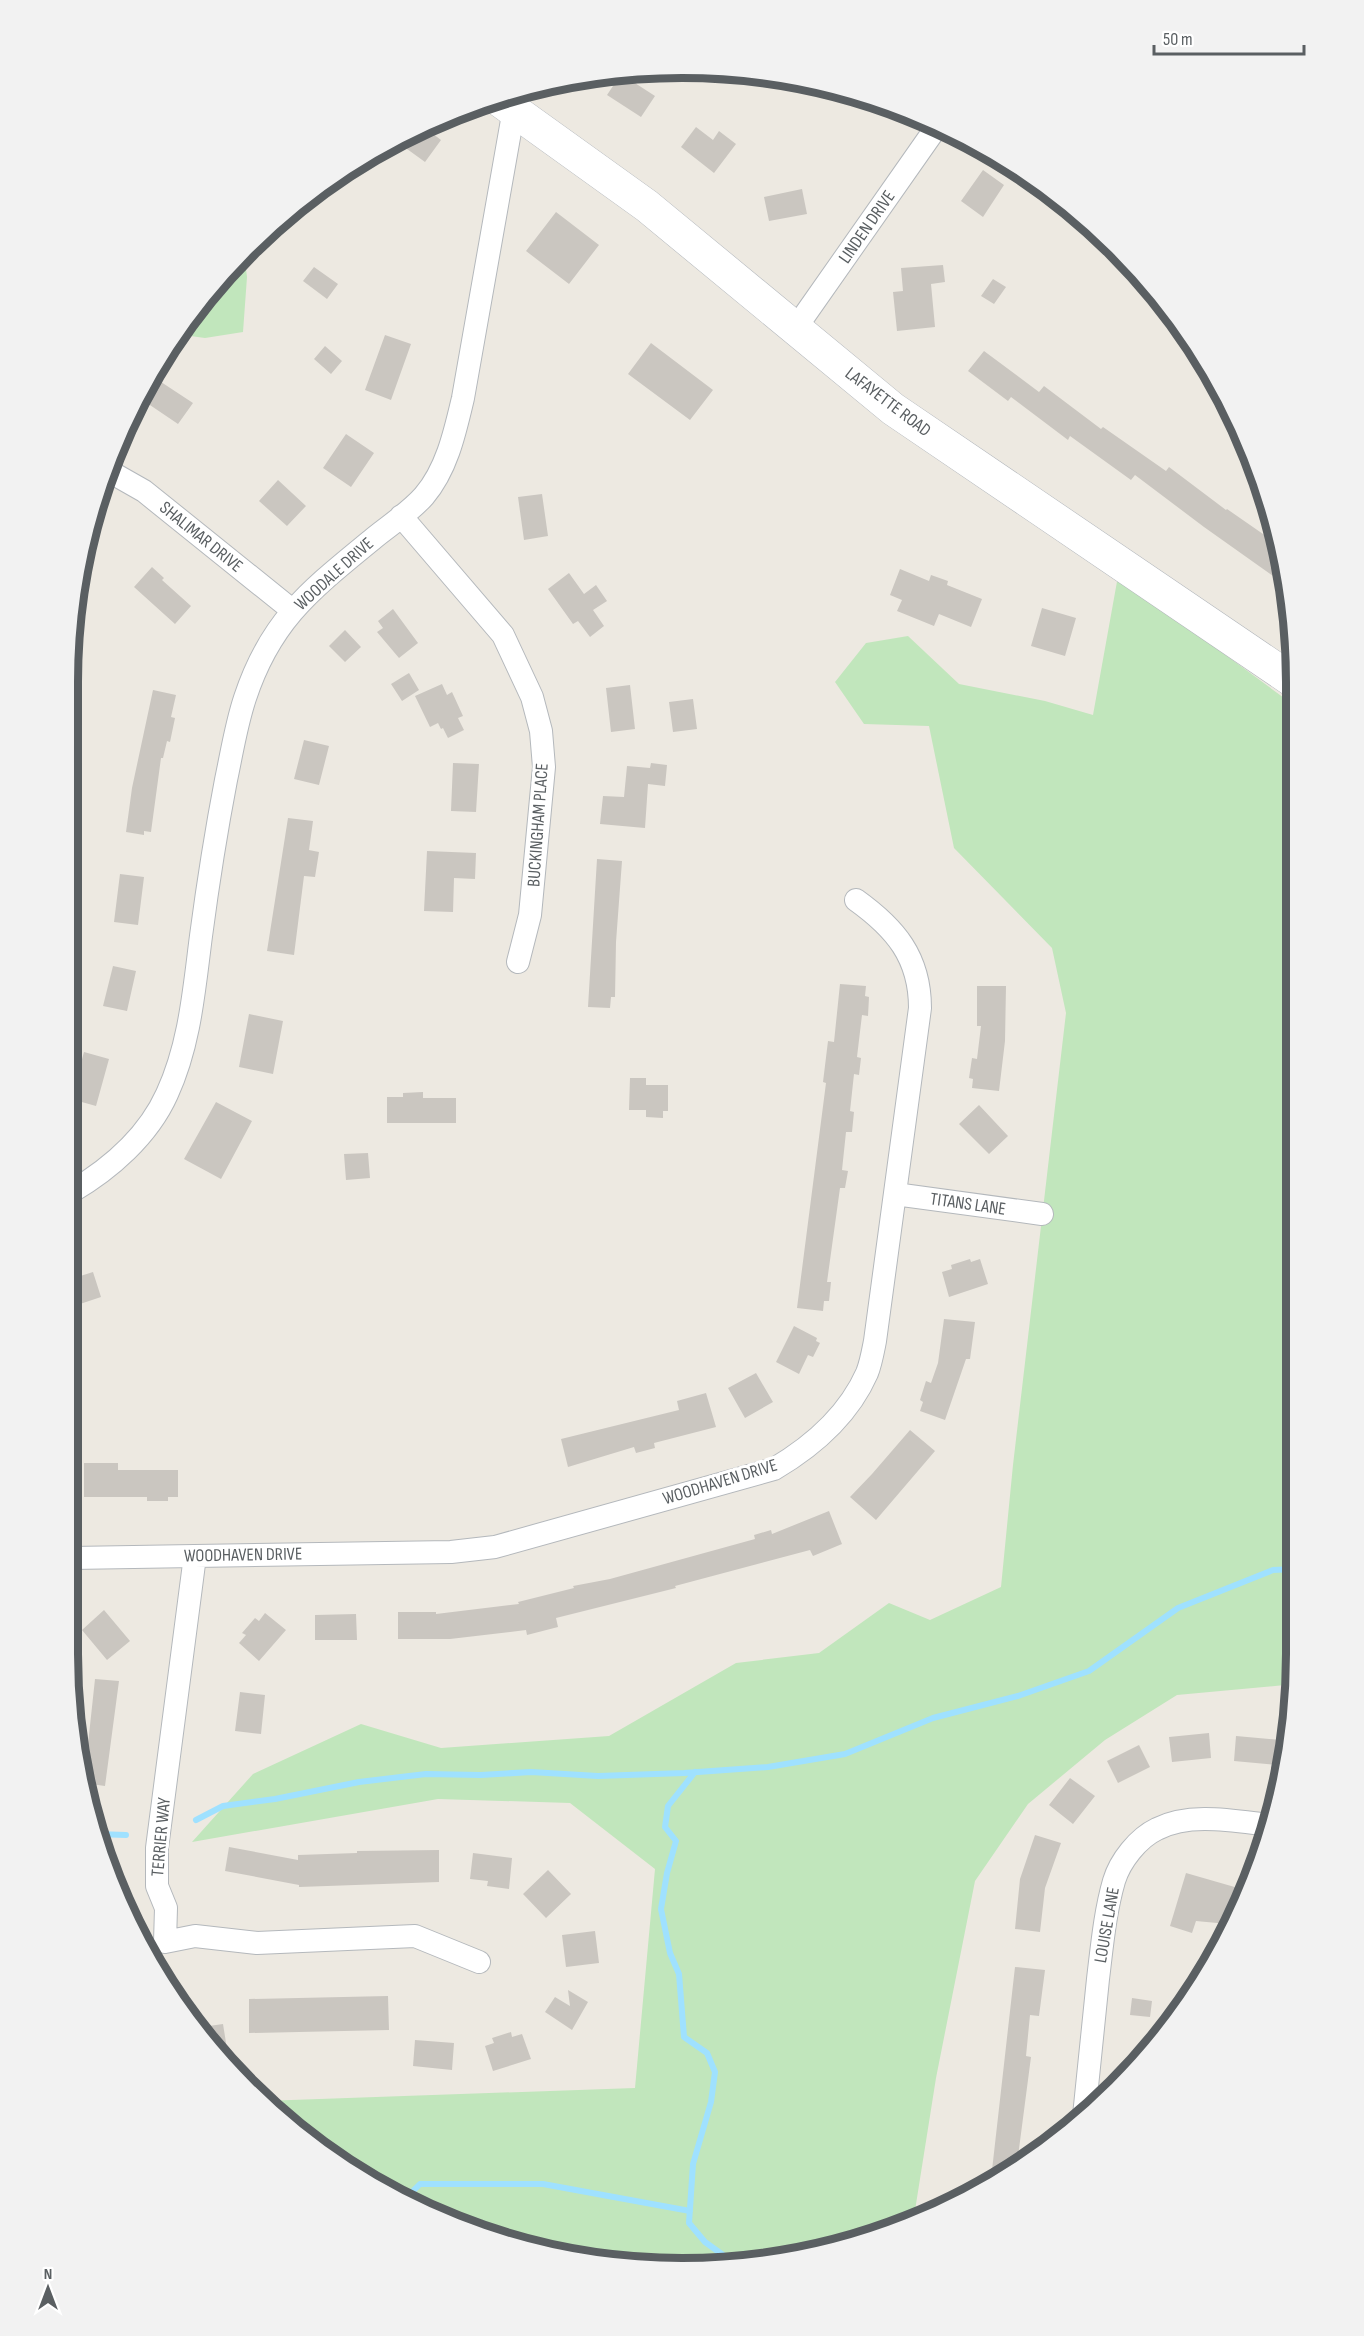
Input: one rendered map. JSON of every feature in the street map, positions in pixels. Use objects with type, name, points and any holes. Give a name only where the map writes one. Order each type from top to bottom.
[{"type":"main road","name":"LAFAYETTE ROAD","points":[[507,105],[647,206],[893,409],[1286,676]]},
{"type":"street","name":"WOODALE DRIVE","points":[[78,1188],[135,1142],[152,1120],[166,1095],[178,1065],[190,1023],[211,855],[236,730],[257,666],[272,638],[292,610],[333,571],[423,496],[453,441],[463,398],[506,105]]},
{"type":"street","name":"LINDEN DRIVE","points":[[795,329],[933,133]]},
{"type":"street","name":"SHALIMAR DRIVE","points":[[115,475],[144,491],[292,610]]},
{"type":"street","name":"BUCKINGHAM PLACE","points":[[401,516],[503,635],[532,697],[541,730],[544,767],[530,915],[518,962]]},
{"type":"street","name":"WOODHAVEN DRIVE","points":[[78,1558],[451,1552],[495,1547],[774,1469],[814,1443],[846,1407],[867,1372],[875,1341],[921,1008],[921,986],[911,959],[882,919],[856,900]]},
{"type":"street","name":"TITANS LANE","points":[[895,1194],[1042,1214]]},
{"type":"street","name":"TERRIER WAY","points":[[195,1556],[158,1848],[158,1886],[166,1908],[165,1942],[195,1936],[257,1943],[415,1936],[479,1962]]},
{"type":"street","name":"LOUISE LANE","points":[[1086,2102],[1102,1939],[1115,1879],[1128,1855],[1142,1839],[1157,1829],[1175,1822],[1221,1819],[1261,1824]]},
{"type":"green space","points":[[246,265],[247,277],[243,332],[205,338],[187,336]]},
{"type":"green space","points":[[1118,576],[1286,699],[1285,1685],[1177,1695],[1105,1740],[1028,1804],[975,1881],[936,2078],[915,2211],[876,2226],[800,2246],[722,2257],[682,2258],[642,2257],[564,2246],[488,2226],[451,2212],[415,2196],[346,2156],[314,2133],[276,2101],[635,2088],[655,1869],[570,1803],[438,1799],[192,1842],[253,1774],[361,1724],[441,1748],[609,1736],[736,1663],[819,1653],[889,1603],[930,1620],[1001,1587],[1013,1465],[1066,1013],[1052,948],[954,848],[929,726],[864,724],[835,682],[866,643],[908,636],[959,684],[1045,701],[1093,715]]},
{"type":"building","points":[[631,80],[655,96],[641,117],[607,95],[616,82]]},
{"type":"building","points":[[696,127],[713,140],[719,131],[736,144],[714,173],[681,147]]},
{"type":"building","points":[[431,133],[441,140],[425,162],[403,146]]},
{"type":"building","points":[[983,170],[1004,185],[983,217],[961,201]]},
{"type":"building","points":[[802,189],[807,214],[769,221],[764,197]]},
{"type":"building","points":[[556,212],[599,245],[569,284],[526,251]]},
{"type":"building","points":[[943,265],[945,282],[931,284],[935,327],[897,331],[893,292],[903,291],[901,268]]},
{"type":"building","points":[[314,267],[338,284],[327,299],[303,281]]},
{"type":"building","points":[[993,279],[1006,287],[994,304],[981,296]]},
{"type":"building","points":[[385,335],[411,344],[391,400],[365,390]]},
{"type":"building","points":[[651,343],[713,390],[690,420],[628,374]]},
{"type":"building","points":[[325,346],[342,361],[331,374],[314,359]]},
{"type":"building","points":[[984,351],[1039,392],[1044,386],[1101,429],[1103,427],[1166,471],[1169,467],[1226,510],[1268,537],[1277,578],[1135,475],[1131,480],[1070,436],[1068,440],[1011,397],[1008,401],[968,371]]},
{"type":"building","points":[[159,380],[193,403],[178,424],[147,403]]},
{"type":"building","points":[[346,434],[374,453],[351,487],[323,468]]},
{"type":"building","points":[[278,480],[306,506],[287,526],[259,501]]},
{"type":"building","points":[[542,494],[548,536],[524,540],[518,497]]},
{"type":"building","points":[[152,567],[164,578],[162,580],[191,606],[175,624],[134,587]]},
{"type":"building","points":[[900,569],[929,581],[931,575],[948,581],[947,585],[982,599],[971,627],[939,614],[934,626],[897,611],[902,600],[890,595]]},
{"type":"building","points":[[569,573],[584,594],[596,585],[607,601],[593,610],[604,626],[590,637],[578,621],[573,624],[548,589]]},
{"type":"building","points":[[1042,608],[1076,618],[1065,656],[1031,646]]},
{"type":"building","points":[[393,609],[418,643],[399,658],[377,632],[383,628],[378,621]]},
{"type":"building","points":[[345,630],[361,647],[345,662],[329,646]]},
{"type":"building","points":[[409,673],[419,690],[402,701],[391,684]]},
{"type":"building","points":[[442,684],[447,695],[452,692],[463,716],[458,718],[464,730],[448,738],[438,723],[430,727],[415,696]]},
{"type":"building","points":[[630,685],[635,729],[611,732],[606,688]]},
{"type":"building","points":[[153,690],[176,695],[171,717],[175,718],[170,742],[167,741],[163,758],[161,758],[151,832],[144,831],[144,835],[126,832],[132,788]]},
{"type":"building","points":[[693,699],[697,729],[673,732],[669,702]]},
{"type":"building","points":[[304,740],[329,746],[319,785],[294,779]]},
{"type":"building","points":[[453,763],[479,764],[476,812],[451,811]]},
{"type":"building","points":[[651,763],[667,765],[665,786],[648,784],[645,828],[600,824],[603,796],[624,797],[627,766],[650,768]]},
{"type":"building","points":[[288,818],[313,821],[309,850],[319,852],[315,877],[304,876],[294,955],[267,951]]},
{"type":"building","points":[[427,851],[476,853],[475,879],[454,878],[453,912],[424,911]]},
{"type":"building","points":[[597,859],[622,861],[616,942],[615,997],[611,997],[610,1008],[588,1007]]},
{"type":"building","points":[[120,874],[144,877],[138,925],[114,922]]},
{"type":"building","points":[[113,966],[136,971],[127,1011],[103,1006]]},
{"type":"building","points":[[840,984],[866,986],[865,996],[869,997],[868,1016],[862,1015],[857,1057],[861,1058],[859,1075],[854,1074],[850,1111],[854,1112],[852,1132],[846,1132],[842,1170],[848,1171],[845,1188],[840,1188],[827,1282],[831,1282],[829,1301],[824,1301],[823,1311],[797,1308],[826,1083],[823,1082],[828,1041],[834,1042]]},
{"type":"building","points":[[977,986],[1006,986],[1005,1041],[999,1091],[972,1088],[973,1079],[969,1078],[972,1058],[977,1059],[981,1026],[977,1026]]},
{"type":"building","points":[[249,1014],[283,1021],[273,1074],[239,1067]]},
{"type":"building","points":[[84,1052],[109,1059],[96,1106],[78,1101],[78,1074]]},
{"type":"building","points":[[630,1078],[646,1078],[646,1085],[668,1085],[668,1111],[663,1111],[663,1118],[646,1117],[646,1110],[629,1110]]},
{"type":"building","points":[[423,1092],[423,1098],[456,1098],[456,1123],[387,1123],[387,1097],[403,1097],[403,1093]]},
{"type":"building","points":[[216,1102],[252,1121],[221,1179],[184,1159]]},
{"type":"building","points":[[979,1105],[1008,1136],[989,1154],[959,1124]]},
{"type":"building","points":[[368,1153],[370,1178],[346,1180],[344,1154]]},
{"type":"building","points":[[970,1259],[971,1262],[980,1259],[988,1284],[949,1297],[942,1272],[952,1269],[951,1265]]},
{"type":"building","points":[[93,1272],[101,1297],[78,1305],[78,1277]]},
{"type":"building","points":[[944,1319],[975,1322],[970,1359],[966,1359],[945,1420],[920,1411],[923,1402],[920,1400],[926,1381],[931,1383],[938,1363]]},
{"type":"building","points":[[794,1326],[817,1338],[816,1341],[820,1343],[813,1357],[808,1355],[799,1374],[776,1362]]},
{"type":"building","points":[[756,1373],[773,1402],[745,1418],[728,1388]]},
{"type":"building","points":[[706,1393],[716,1427],[654,1443],[655,1448],[636,1453],[634,1447],[568,1467],[561,1439],[679,1410],[677,1401]]},
{"type":"building","points":[[910,1430],[935,1451],[876,1520],[850,1497]]},
{"type":"building","points":[[84,1463],[118,1463],[118,1470],[178,1470],[178,1497],[168,1497],[168,1501],[147,1501],[147,1497],[84,1497]]},
{"type":"building","points":[[829,1511],[842,1544],[813,1556],[810,1550],[675,1586],[676,1588],[556,1618],[558,1627],[527,1635],[526,1630],[450,1639],[398,1639],[398,1612],[436,1612],[436,1614],[519,1604],[518,1602],[574,1588],[573,1586],[610,1579],[755,1539],[754,1535],[771,1530],[772,1534]]},
{"type":"building","points":[[104,1610],[130,1641],[107,1660],[82,1630]]},
{"type":"building","points":[[265,1613],[286,1630],[259,1661],[239,1643],[246,1635],[242,1633],[255,1618],[259,1621]]},
{"type":"building","points":[[356,1614],[357,1640],[315,1640],[315,1615]]},
{"type":"building","points":[[95,1679],[119,1681],[105,1786],[93,1784],[85,1746],[86,1743],[88,1744]]},
{"type":"building","points":[[240,1692],[265,1695],[261,1734],[235,1731]]},
{"type":"building","points":[[1209,1733],[1211,1758],[1172,1762],[1169,1737]]},
{"type":"building","points":[[1236,1736],[1280,1740],[1275,1765],[1234,1761]]},
{"type":"building","points":[[1139,1745],[1150,1767],[1118,1783],[1107,1761]]},
{"type":"building","points":[[1070,1778],[1095,1796],[1073,1824],[1049,1805]]},
{"type":"building","points":[[1035,1835],[1061,1843],[1045,1888],[1040,1932],[1015,1929],[1020,1879]]},
{"type":"building","points":[[229,1847],[298,1860],[298,1855],[357,1853],[357,1851],[439,1850],[439,1882],[299,1887],[299,1885],[225,1871]]},
{"type":"building","points":[[473,1853],[512,1858],[509,1889],[487,1886],[488,1881],[470,1879]]},
{"type":"building","points":[[548,1870],[571,1894],[546,1918],[523,1894]]},
{"type":"building","points":[[1186,1873],[1239,1888],[1223,1923],[1196,1921],[1192,1933],[1170,1926]]},
{"type":"building","points":[[595,1931],[599,1963],[566,1967],[562,1935]]},
{"type":"building","points":[[1015,1967],[1045,1970],[1039,2016],[1030,2015],[1026,2056],[1031,2057],[1018,2156],[992,2172]]},
{"type":"building","points":[[568,1990],[588,2002],[572,2030],[545,2012],[555,1997],[570,2006]]},
{"type":"building","points":[[388,1996],[389,2030],[249,2033],[249,1999]]},
{"type":"building","points":[[1132,1998],[1152,2001],[1150,2017],[1130,2015]]},
{"type":"building","points":[[223,2024],[227,2049],[226,2049],[207,2026]]},
{"type":"building","points":[[511,2032],[512,2037],[522,2034],[531,2059],[493,2071],[485,2046],[494,2043],[492,2038]]},
{"type":"building","points":[[415,2040],[454,2043],[452,2070],[413,2066]]},
{"type":"waterway","points":[[196,1820],[223,1806],[275,1799],[359,1782],[426,1774],[481,1775],[531,1772],[598,1776],[684,1773],[768,1767],[845,1754],[933,1718],[1018,1696],[1089,1671],[1178,1608],[1273,1570],[1286,1569]]},
{"type":"waterway","points":[[695,1772],[668,1806],[665,1827],[676,1841],[667,1873],[661,1909],[670,1953],[679,1974],[684,2037],[707,2053],[715,2072],[711,2102],[693,2164],[689,2223],[705,2242],[725,2257]]},
{"type":"waterway","points":[[106,1834],[126,1835]]},
{"type":"waterway","points":[[410,2194],[420,2184],[543,2184],[690,2211]]}]
